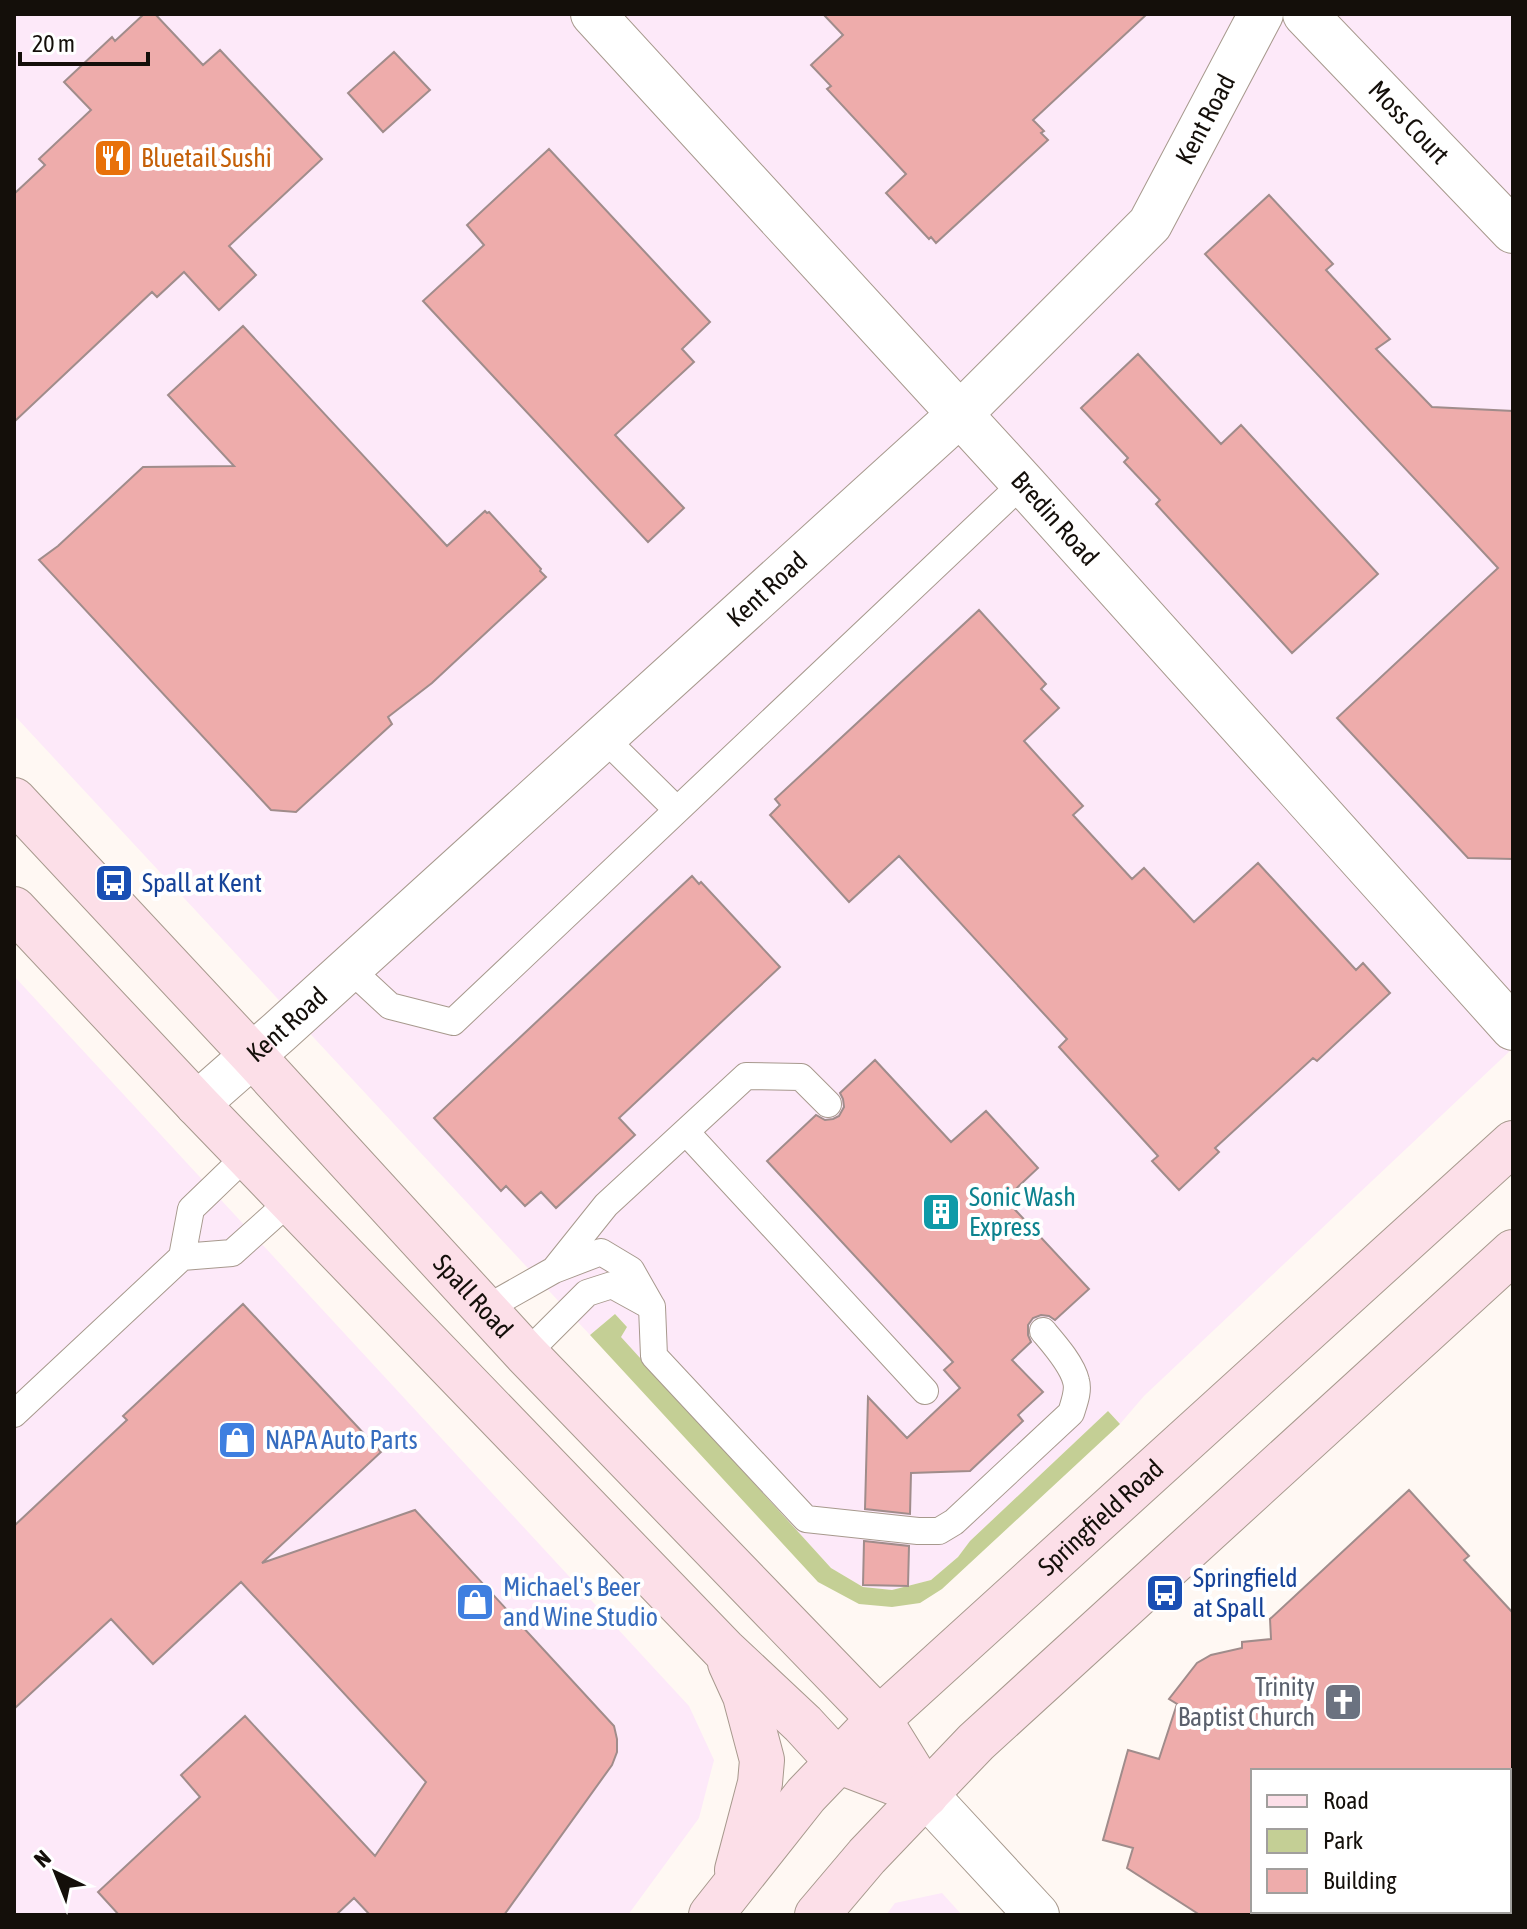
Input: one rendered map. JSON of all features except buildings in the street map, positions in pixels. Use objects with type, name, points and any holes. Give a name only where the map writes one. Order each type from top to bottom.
[{"type":"main road","name":"Spall Road","points":[[14,800],[526,1354],[879,1719],[926,1795]]},
{"type":"main road","name":"Spall Road","points":[[14,909],[290,1201],[724,1650],[803,1724],[837,1761],[926,1795]]},
{"type":"main road","name":"Springfield Road","points":[[722,1901],[806,1795],[879,1719],[1513,1143]]},
{"type":"main road","points":[[817,1915],[867,1856],[976,1742],[1513,1252]]},
{"type":"main road","points":[[722,1901],[760,1783],[762,1760],[745,1696],[724,1650]]},
{"type":"street","name":"Bredin Road","points":[[593,14],[1023,483],[1513,1028]]},
{"type":"street","name":"Kent Road","points":[[197,1104],[960,414],[1150,224],[1261,14]]},
{"type":"street","name":"Moss Court","points":[[1305,14],[1513,231]]},
{"type":"street","name":"Spall Road","points":[[926,1795],[1037,1915]]},
{"type":"lane","points":[[349,968],[390,1006],[453,1022],[1023,483]]},
{"type":"lane","points":[[603,737],[677,810]]},
{"type":"lane","points":[[554,1270],[606,1205],[746,1076],[801,1077],[828,1104]]},
{"type":"lane","points":[[686,1132],[925,1391]]},
{"type":"lane","points":[[14,1414],[182,1257],[191,1209],[247,1155]]},
{"type":"lane","points":[[182,1257],[232,1253],[290,1201]]},
{"type":"lane","points":[[485,1309],[554,1270],[601,1252],[631,1270],[652,1307],[654,1356],[806,1519],[918,1531],[939,1531],[954,1522],[1071,1413],[1076,1397],[1076,1380],[1061,1352],[1043,1331]]},
{"type":"lane","points":[[526,1354],[587,1293],[612,1285],[652,1307]]},
{"type":"shaded area","points":[[14,14],[1513,14],[1513,1048],[1144,1396],[1120,1424],[1108,1411],[931,1580],[892,1590],[863,1587],[831,1568],[620,1337],[627,1327],[615,1314],[590,1335],[14,715]]},
{"type":"shaded area","points":[[14,976],[689,1706],[714,1760],[699,1818],[628,1915],[14,1915]]},
{"type":"shaded area","points":[[942,1893],[962,1915],[886,1915],[895,1903]]},
{"type":"green space","points":[[615,1314],[627,1327],[621,1337],[831,1568],[863,1587],[892,1590],[931,1580],[1108,1411],[1120,1424],[942,1589],[920,1603],[892,1607],[859,1604],[818,1582],[590,1335]]},
{"type":"place","name":"Bluetail Sushi","points":[[113,158]]},
{"type":"place","name":"Spall at Kent","points":[[114,883]]},
{"type":"place","name":"Sonic Wash Express","points":[[941,1212]]},
{"type":"place","name":"NAPA Auto Parts","points":[[237,1440]]},
{"type":"place","name":"Springfield at Spall","points":[[1165,1593]]},
{"type":"place","name":"Michael's Beer and Wine Studio","points":[[475,1602]]},
{"type":"place","name":"Trinity Baptist Church","points":[[1343,1702]]}]
